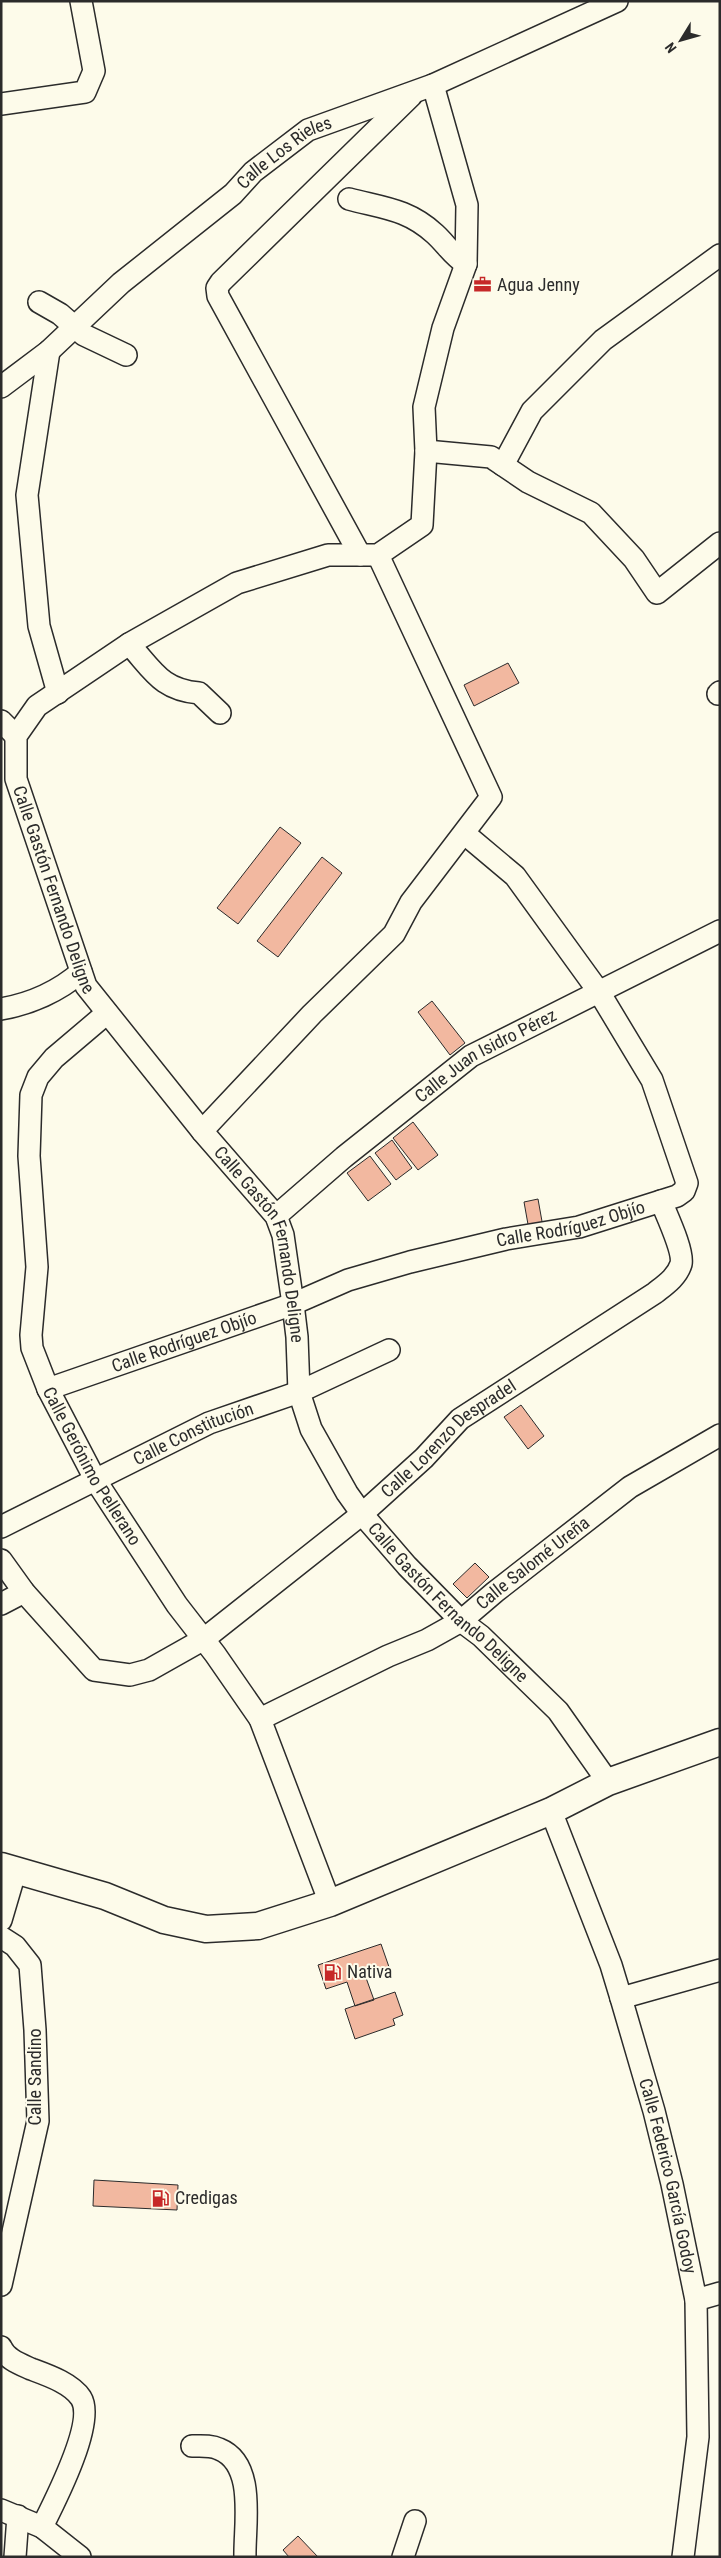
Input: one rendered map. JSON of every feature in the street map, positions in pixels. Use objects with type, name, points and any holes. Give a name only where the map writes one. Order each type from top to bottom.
[{"type":"main road","points":[[8,1868],[105,1896],[164,1920],[206,1929],[258,1926],[330,1903],[551,1811],[608,1782],[720,1742]]},
{"type":"street","points":[[1,104],[84,92],[94,71],[81,1]]},
{"type":"street","name":"Calle Los Rieles","points":[[1,387],[49,351],[76,328],[122,283],[233,194],[253,172],[308,130],[425,88],[617,1]]},
{"type":"street","points":[[202,1131],[312,1014],[394,934],[411,902],[490,801],[491,793],[369,555],[218,296],[217,288],[221,282],[425,88],[467,205],[466,264],[443,328],[424,408],[426,452],[422,525],[369,555]]},
{"type":"street","points":[[350,199],[400,211],[435,234],[456,257],[466,264]]},
{"type":"street","points":[[503,464],[532,411],[603,340],[720,255]]},
{"type":"street","points":[[39,302],[60,314],[84,335],[126,355]]},
{"type":"street","points":[[49,351],[27,495],[39,626],[58,693]]},
{"type":"street","points":[[426,452],[491,457],[528,482],[591,513],[634,558],[657,593],[720,543]]},
{"type":"street","name":"Calle Gastón Fernando Deligne","points":[[369,555],[328,555],[237,583],[130,644],[37,706],[9,729],[9,782],[86,986],[202,1131],[276,1216],[283,1235],[293,1304],[297,1337],[299,1392],[311,1429],[362,1514],[408,1566],[461,1621],[481,1636],[558,1711],[608,1782]]},
{"type":"street","points":[[130,644],[165,684],[180,691],[199,693],[220,714]]},
{"type":"street","name":"Calle Rodríguez Objío","points":[[48,1389],[293,1304],[348,1280],[410,1262],[506,1239],[579,1228],[678,1196],[684,1191],[687,1183],[652,1080],[599,992],[515,876],[465,834]]},
{"type":"street","name":"Calle Juan Isidro Pérez","points":[[276,1216],[344,1157],[471,1056],[720,931]]},
{"type":"street","points":[[1,1009],[18,1006],[65,986],[81,972]]},
{"type":"street","name":"Calle Gerónimo Pellerano","points":[[107,1013],[54,1058],[38,1077],[31,1095],[29,1156],[37,1267],[31,1334],[32,1348],[48,1389],[96,1481],[177,1605],[204,1639],[260,1719],[330,1903]]},
{"type":"street","name":"Calle Lorenzo Despradel","points":[[24,1592],[94,1670],[130,1675],[150,1670],[204,1639],[362,1514],[424,1458],[460,1420],[655,1293],[674,1278],[681,1263],[679,1250],[661,1201]]},
{"type":"street","name":"Calle Constitución","points":[[1,1527],[209,1423],[299,1392],[389,1350]]},
{"type":"street","name":"Calle Salomé Ureña","points":[[260,1719],[388,1656],[427,1640],[461,1621],[495,1592],[630,1487],[720,1435]]},
{"type":"street","points":[[1,1560],[24,1592],[1,1604]]},
{"type":"street","name":"Calle Federico García Godoy","points":[[551,1811],[611,1965],[621,1998],[654,2111],[670,2175],[696,2300],[698,2437],[683,2557]]},
{"type":"street","points":[[3,1911],[8,1868]]},
{"type":"street","name":"Calle Sandino","points":[[1,1937],[15,1946],[30,1966],[35,2030],[38,2122],[1,2285]]},
{"type":"street","points":[[621,1998],[720,1970]]},
{"type":"street","points":[[696,2300],[720,2293]]},
{"type":"street","points":[[1,2347],[3,2353],[18,2363],[68,2386],[81,2398],[84,2412],[71,2464],[42,2527]]},
{"type":"street","points":[[192,2446],[220,2449],[232,2458],[247,2492],[245,2557]]},
{"type":"street","points":[[10,2513],[42,2527],[80,2557]]},
{"type":"street","points":[[10,2513],[15,2557]]},
{"type":"street","points":[[403,2557],[415,2521]]},
{"type":"building","points":[[508,663],[519,683],[474,706],[464,685]]},
{"type":"building","points":[[280,827],[301,843],[238,924],[217,908]]},
{"type":"building","points":[[322,857],[342,873],[278,957],[257,941]]},
{"type":"building","points":[[432,1001],[465,1043],[450,1055],[418,1012]]},
{"type":"building","points":[[413,1122],[438,1155],[418,1170],[393,1138]]},
{"type":"building","points":[[392,1140],[412,1168],[396,1180],[375,1153]]},
{"type":"building","points":[[370,1156],[391,1184],[368,1201],[347,1173]]},
{"type":"building","points":[[538,1199],[543,1227],[529,1230],[524,1202]]},
{"type":"building","points":[[521,1405],[544,1436],[528,1449],[504,1417]]},
{"type":"building","points":[[475,1563],[489,1577],[467,1598],[453,1584]]},
{"type":"building","points":[[381,1944],[389,1967],[365,1975],[374,2000],[355,2006],[347,1982],[326,1989],[318,1965]]},
{"type":"building","points":[[395,1992],[403,2015],[393,2019],[395,2025],[355,2039],[345,2009]]},
{"type":"building","points":[[94,2180],[178,2185],[177,2210],[93,2206]]},
{"type":"building","points":[[298,2536],[318,2557],[289,2557],[283,2550]]},
{"type":"place","name":"Agua Jenny","points":[[483,285]]},
{"type":"place","name":"Nativa","points":[[333,1972]]},
{"type":"place","name":"Credigas","points":[[161,2198]]}]
